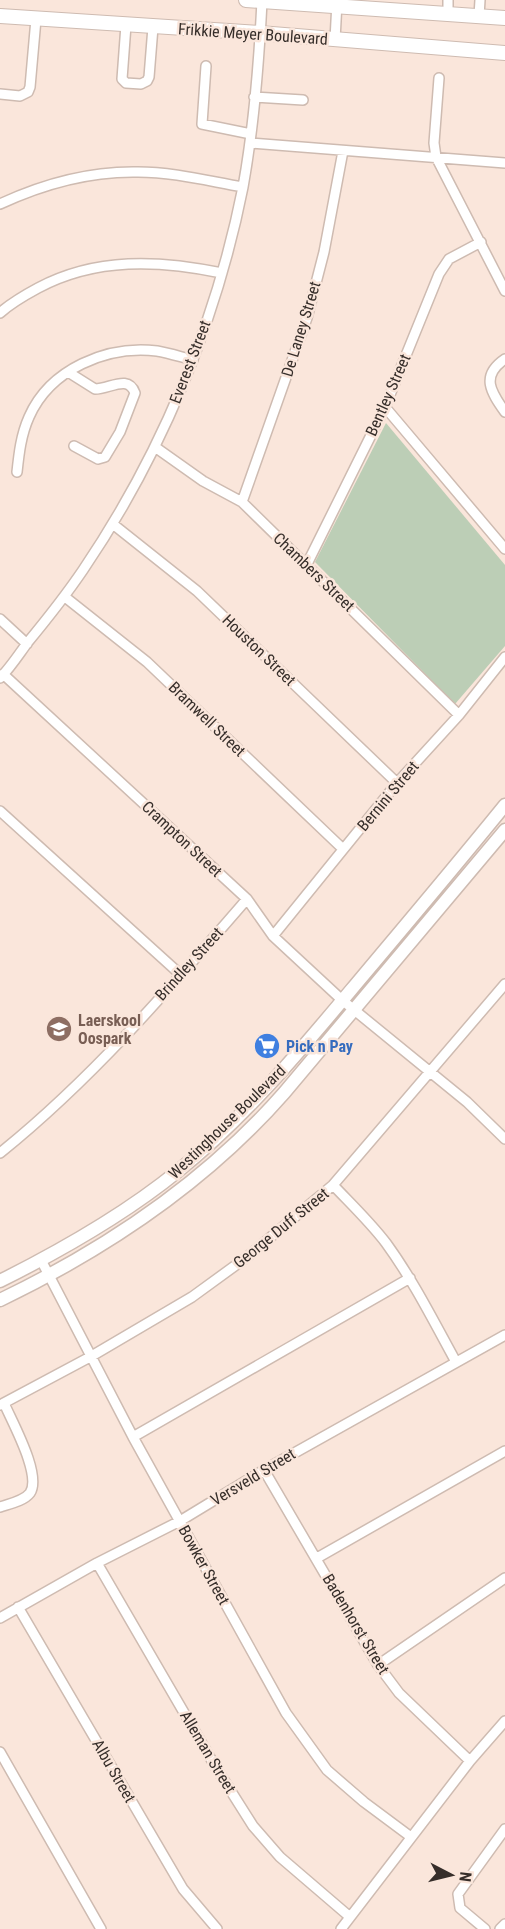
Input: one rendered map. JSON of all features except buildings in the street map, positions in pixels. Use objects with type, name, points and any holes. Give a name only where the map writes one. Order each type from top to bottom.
[{"type":"main road","name":"Frikkie Meyer Boulevard","points":[[246,0],[448,7],[479,16],[505,18]]},
{"type":"main road","name":"Frikkie Meyer Boulevard","points":[[0,16],[260,33],[505,53]]},
{"type":"street","points":[[479,16],[480,0]]},
{"type":"street","name":"Everest Street","points":[[2,676],[65,597],[114,525],[155,447],[193,360],[222,273],[243,187],[250,138],[262,1]]},
{"type":"street","points":[[335,40],[337,3]]},
{"type":"street","points":[[0,94],[20,96],[28,92],[36,18]]},
{"type":"street","points":[[126,25],[122,79],[126,83],[145,84],[149,77],[153,27]]},
{"type":"street","points":[[206,66],[202,124],[250,138],[343,151],[505,163]]},
{"type":"street","points":[[440,78],[434,142],[436,157],[503,280],[505,291]]},
{"type":"street","points":[[254,97],[303,100]]},
{"type":"street","name":"De Laney Street","points":[[242,502],[307,318],[324,252],[343,151]]},
{"type":"street","points":[[0,204],[24,193],[96,174],[138,172],[166,174],[243,187]]},
{"type":"street","name":"Bentley Street","points":[[307,564],[385,407],[444,265],[457,253],[481,242]]},
{"type":"street","points":[[0,313],[29,292],[54,279],[103,265],[138,262],[200,268],[222,273]]},
{"type":"street","points":[[17,472],[21,440],[30,415],[46,391],[68,372],[93,358],[112,352],[157,351],[193,360]]},
{"type":"street","points":[[505,359],[493,368],[490,378],[496,399],[505,412]]},
{"type":"street","points":[[68,372],[91,388],[101,389],[126,383],[135,393],[120,432],[105,458],[98,459],[74,446]]},
{"type":"street","points":[[385,407],[505,549]]},
{"type":"street","name":"Chambers Street","points":[[155,447],[203,481],[242,502],[459,715]]},
{"type":"street","name":"Houston Street","points":[[114,525],[197,591],[397,783]]},
{"type":"street","name":"Bramwell Street","points":[[65,597],[147,662],[343,849]]},
{"type":"street","points":[[0,619],[27,644]]},
{"type":"street","name":"Bernini Street","points":[[273,936],[397,783],[459,715],[505,657]]},
{"type":"street","name":"Crampton Street","points":[[2,676],[247,899],[273,936],[342,1000],[467,1102],[505,1139]]},
{"type":"street","name":"Westinghouse Boulevard","points":[[0,1281],[41,1260],[123,1211],[180,1170],[262,1092],[505,805]]},
{"type":"street","points":[[0,825],[4,814],[181,975]]},
{"type":"street","name":"Westinghouse Boulevard","points":[[0,1299],[50,1276],[135,1223],[225,1153],[284,1093],[505,830]]},
{"type":"street","name":"Brindley Street","points":[[0,1153],[32,1127],[73,1088],[181,975],[247,899]]},
{"type":"street","name":"George Duff Street","points":[[2,1404],[90,1357],[192,1297],[247,1257],[333,1185],[505,984]]},
{"type":"street","points":[[333,1185],[369,1222],[410,1278],[456,1362]]},
{"type":"street","name":"Bowker Street","points":[[41,1260],[133,1437],[286,1713],[327,1770],[364,1802],[411,1837]]},
{"type":"street","points":[[133,1437],[410,1278]]},
{"type":"street","name":"Versveld Street","points":[[0,1618],[97,1563],[180,1521],[264,1470],[505,1335]]},
{"type":"street","points":[[0,1507],[29,1494],[33,1485],[30,1464],[2,1404]]},
{"type":"street","points":[[317,1558],[505,1451]]},
{"type":"street","name":"Badenhorst Street","points":[[264,1470],[378,1665],[399,1693],[470,1761]]},
{"type":"street","name":"Alleman Street","points":[[97,1563],[215,1766],[254,1826],[280,1857],[350,1917]]},
{"type":"street","points":[[378,1665],[505,1578]]},
{"type":"street","name":"Albu Street","points":[[18,1607],[183,1889],[217,1929]]},
{"type":"street","points":[[341,1929],[470,1761],[505,1721]]},
{"type":"street","points":[[0,1752],[101,1929]]},
{"type":"street","points":[[485,1929],[460,1908],[457,1899],[461,1887],[505,1829]]},
{"type":"street","points":[[500,1929],[505,1924]]},
{"type":"green space","points":[[386,423],[505,565],[505,646],[455,704],[315,562]]},
{"type":"place","name":"Laerskool Oospark","points":[[59,1029]]},
{"type":"place","name":"Pick n Pay","points":[[267,1046]]}]
